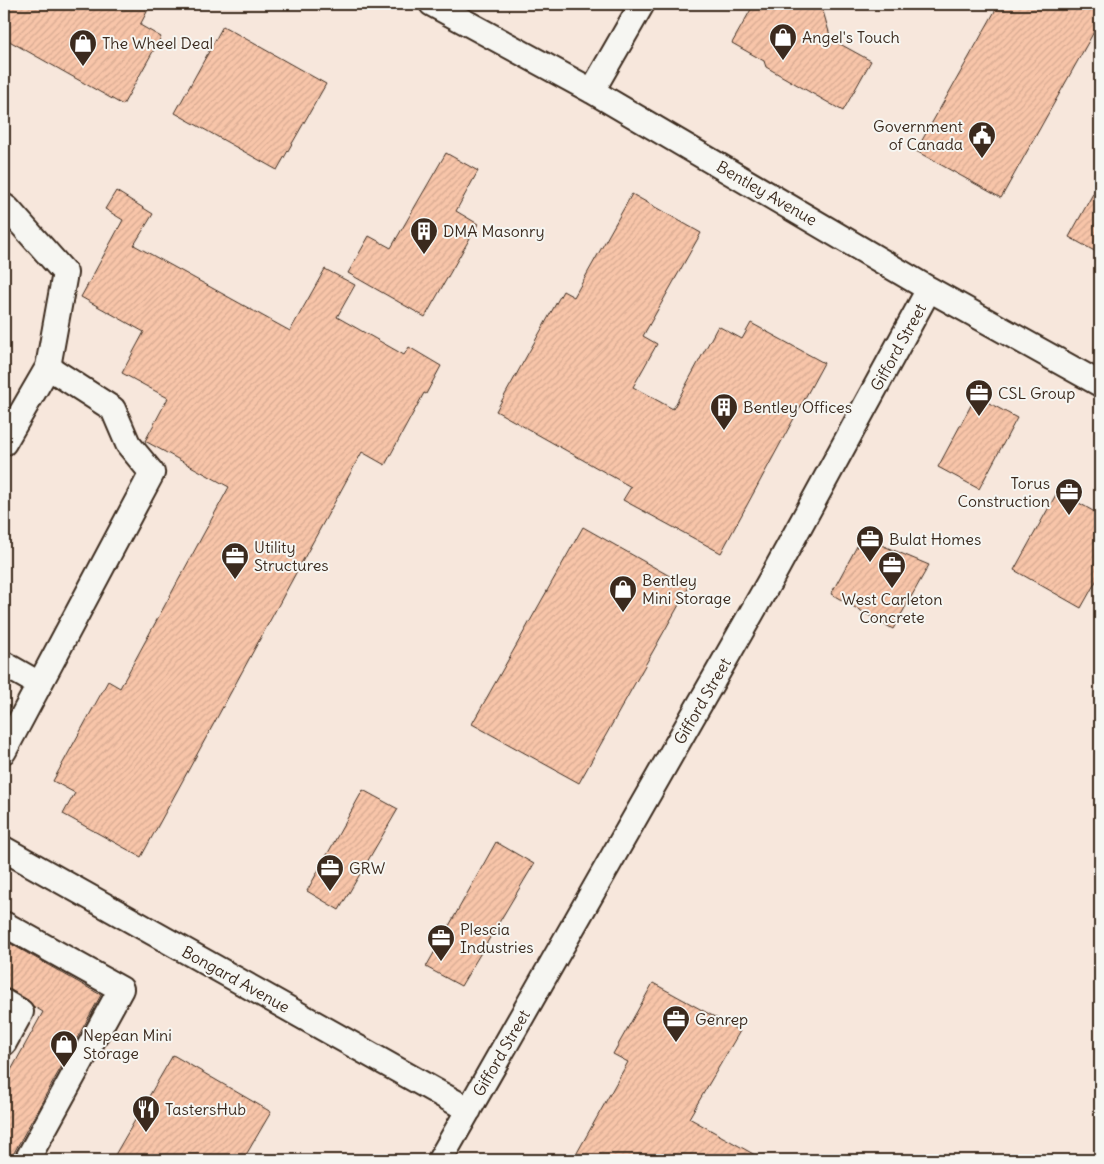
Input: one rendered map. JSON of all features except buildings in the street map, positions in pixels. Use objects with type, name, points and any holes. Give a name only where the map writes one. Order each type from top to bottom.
[{"type":"street","name":"Bentley Avenue","points":[[432,4],[592,91],[930,289],[1100,384]]},
{"type":"street","points":[[592,91],[642,4]]},
{"type":"street","points":[[4,206],[65,272],[48,368],[4,443]]},
{"type":"street","name":"Gifford Street","points":[[440,1160],[766,588],[930,289]]},
{"type":"street","points":[[4,751],[152,473],[128,444],[113,409],[48,368]]},
{"type":"street","points":[[4,664],[39,684]]},
{"type":"street","name":"Bongard Avenue","points":[[4,849],[469,1110]]},
{"type":"street","points":[[4,924],[120,989],[27,1160]]},
{"type":"street","points":[[4,1002],[21,1012],[4,1043]]},
{"type":"place","name":"Angel's Touch","points":[[783,61]]},
{"type":"place","name":"The Wheel Deal","points":[[83,67]]},
{"type":"place","name":"Government of Canada","points":[[982,159]]},
{"type":"place","name":"DMA Masonry","points":[[424,255]]},
{"type":"place","name":"CSL Group","points":[[979,417]]},
{"type":"place","name":"Bentley Offices","points":[[724,431]]},
{"type":"place","name":"Torus Construction","points":[[1069,516]]},
{"type":"place","name":"Bulat Homes","points":[[870,563]]},
{"type":"place","name":"Utility Structures","points":[[235,580]]},
{"type":"place","name":"West Carleton Concrete","points":[[892,589]]},
{"type":"place","name":"Bentley Mini Storage","points":[[623,613]]},
{"type":"place","name":"GRW","points":[[330,892]]},
{"type":"place","name":"Plescia Industries","points":[[441,962]]},
{"type":"place","name":"Genrep","points":[[676,1043]]},
{"type":"place","name":"Nepean Mini Storage","points":[[64,1068]]},
{"type":"place","name":"TastersHub","points":[[146,1133]]}]
